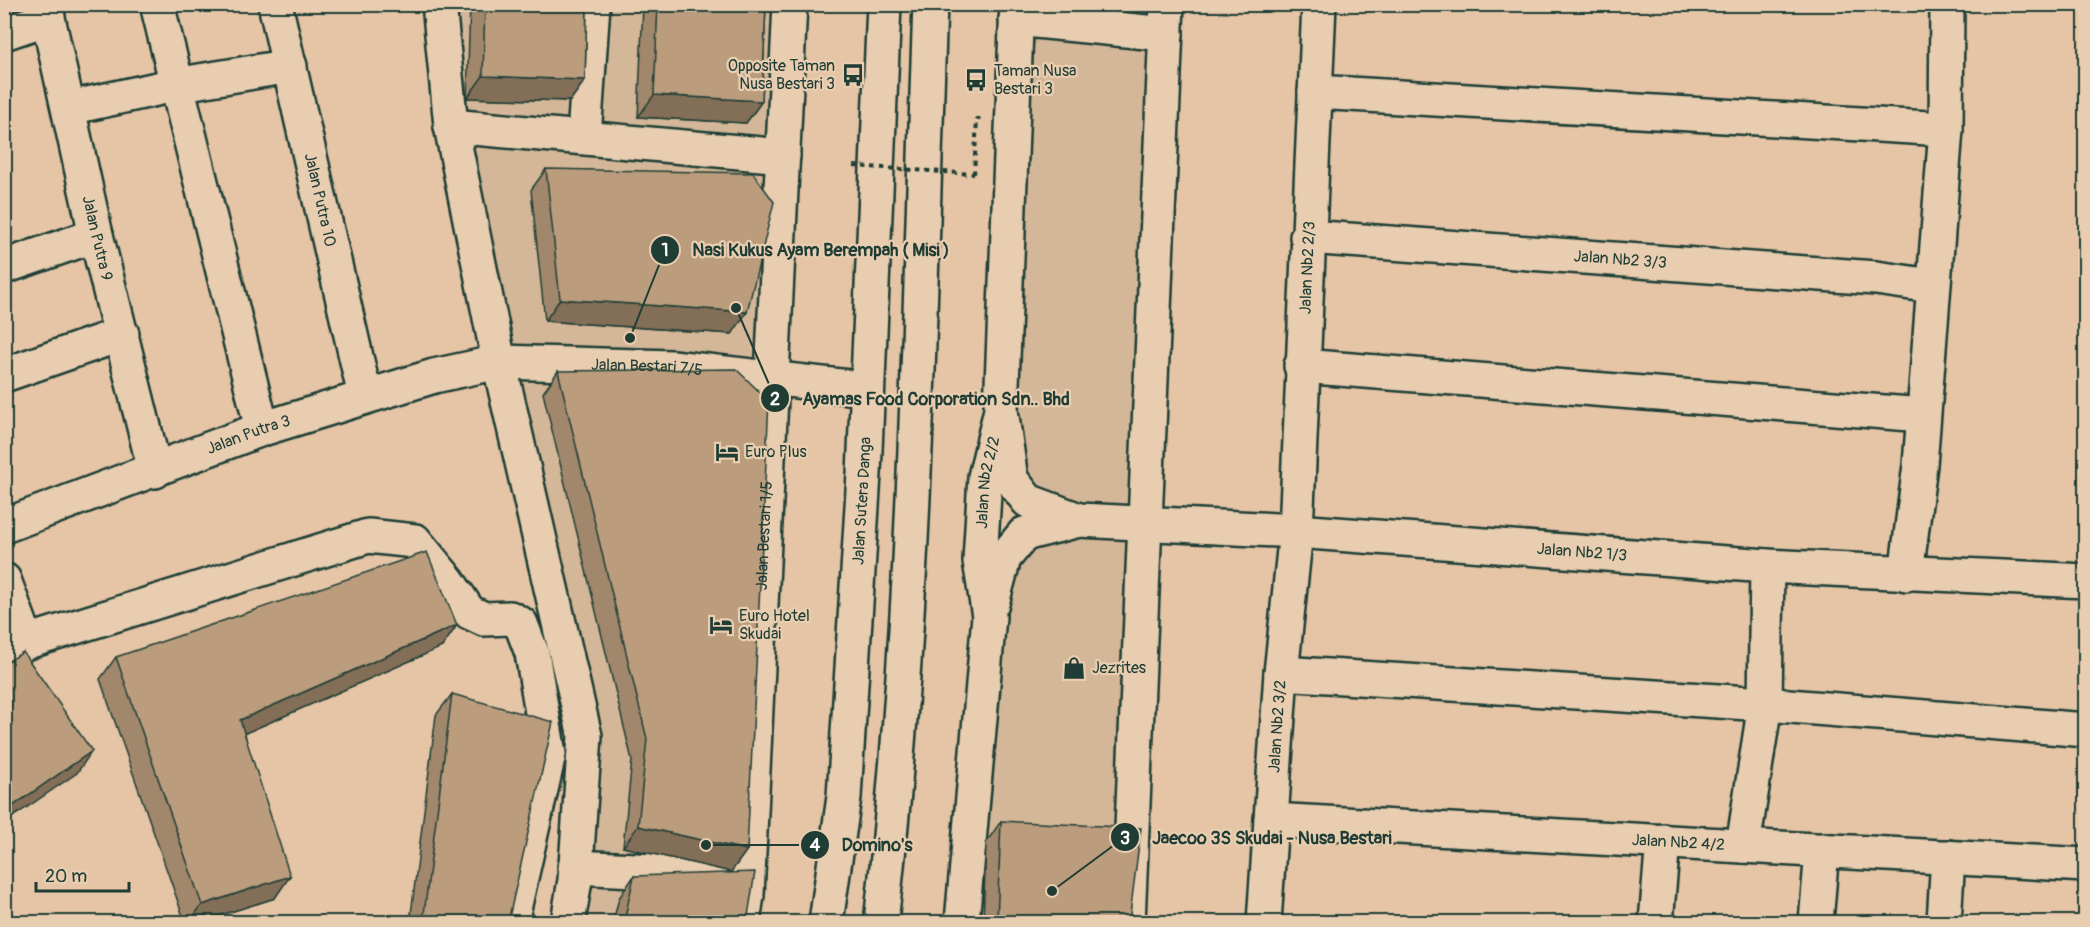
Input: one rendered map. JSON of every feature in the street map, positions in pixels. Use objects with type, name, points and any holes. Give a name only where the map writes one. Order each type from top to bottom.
[{"type":"street","points":[[157,4],[175,86],[262,429]]},
{"type":"street","name":"Jalan Putra 10","points":[[275,4],[365,396]]},
{"type":"street","points":[[439,4],[451,126],[499,362],[585,736],[575,867],[568,922]]},
{"type":"street","points":[[584,137],[593,4]]},
{"type":"street","name":"Jalan Bestari 1/5","points":[[743,922],[748,875],[790,4]]},
{"type":"street","name":"Jalan Sutera Danga","points":[[826,922],[843,797],[867,389],[884,4]]},
{"type":"street","points":[[881,922],[895,799],[914,484],[930,4]]},
{"type":"street","name":"Jalan Nb2 2/3","points":[[1296,531],[1301,366],[1318,4]]},
{"type":"street","points":[[1906,574],[1920,465],[1932,286],[1946,129],[1947,4]]},
{"type":"street","points":[[4,33],[46,11]]},
{"type":"street","name":"Jalan Putra 9","points":[[46,11],[96,236],[155,471]]},
{"type":"street","points":[[1017,12],[1166,20],[1128,922]]},
{"type":"street","name":"Jalan Nb2 2/2","points":[[962,922],[989,616],[980,561],[985,477],[1001,410],[1017,12]]},
{"type":"street","points":[[69,108],[175,86],[290,66]]},
{"type":"street","points":[[1315,92],[1946,129]]},
{"type":"street","points":[[451,126],[783,156]]},
{"type":"street","points":[[4,267],[96,236]]},
{"type":"street","name":"Jalan Nb2 3/3","points":[[1307,237],[1876,278],[1932,286]]},
{"type":"street","points":[[4,375],[122,334]]},
{"type":"street","name":"Jalan Bestari 7/5","points":[[499,362],[672,367],[867,389]]},
{"type":"street","name":"Jalan Putra 3","points":[[4,526],[262,429],[434,376],[499,362]]},
{"type":"street","points":[[1301,366],[1923,415]]},
{"type":"street","name":"Jalan Nb2 1/3","points":[[1001,410],[1011,479],[1028,501],[1079,520]]},
{"type":"street","name":"Jalan Nb2 1/3","points":[[989,616],[1004,558],[1024,534],[1079,520],[1296,531],[1767,566],[2085,581]]},
{"type":"street","name":"Jalan Nb2 3/2","points":[[1264,922],[1281,674],[1296,531]]},
{"type":"street","points":[[4,580],[16,647],[368,536],[416,541],[469,612],[484,619],[510,618],[521,624],[532,653],[549,754],[511,922]]},
{"type":"street","points":[[1743,846],[1765,704],[1767,566]]},
{"type":"street","points":[[1281,674],[1765,704],[2085,730]]},
{"type":"street","name":"Jalan Nb2 4/2","points":[[1271,820],[2085,865]]},
{"type":"street","points":[[1656,922],[1663,841]]},
{"type":"street","points":[[1816,922],[1822,850]]},
{"type":"street","points":[[1944,922],[1948,857]]},
{"type":"street","points":[[575,867],[748,875]]},
{"type":"path","points":[[854,166],[974,174],[977,119]]},
{"type":"shaded area","points":[[452,5],[779,5],[730,922],[576,922],[594,736],[460,106]]},
{"type":"shaded area","points":[[1029,5],[1158,5],[1139,512],[1079,509],[1035,492],[1022,473],[1012,405]]},
{"type":"shaded area","points":[[1081,531],[1139,534],[1120,922],[973,922],[999,628],[1014,563],[1030,545]]},
{"type":"building","points":[[485,4],[587,4],[585,80],[483,76]]},
{"type":"building","points":[[658,4],[766,4],[762,101],[654,95]]},
{"type":"building","points":[[546,169],[753,173],[774,202],[747,312],[560,299]]},
{"type":"building","points":[[736,369],[769,401],[747,850],[638,826],[647,739],[558,371]]},
{"type":"building","points":[[427,552],[457,625],[240,720],[290,876],[202,905],[116,657]]},
{"type":"building","points":[[23,652],[92,751],[4,812],[4,664]]},
{"type":"building","points":[[452,694],[553,722],[508,922],[423,922]]},
{"type":"building","points":[[1001,821],[1141,828],[1129,922],[997,922]]},
{"type":"building","points":[[755,872],[747,922],[624,922],[634,876]]},
{"type":"place","name":"Opposite Taman Nusa Bestari 3","points":[[853,75]]},
{"type":"place","name":"Taman Nusa Bestari 3","points":[[976,80]]},
{"type":"place","name":"Ayamas Food Corporation Sdn.. Bhd","points":[[736,308]]},
{"type":"place","name":"Nasi Kukus Ayam Berempah ( Misi )","points":[[630,338]]},
{"type":"place","name":"Euro Plus","points":[[727,452]]},
{"type":"place","name":"Euro Hotel Skudai","points":[[721,625]]},
{"type":"place","name":"Jezrites","points":[[1074,668]]},
{"type":"place","name":"Domino's","points":[[706,845]]},
{"type":"place","name":"Jaecoo 3S Skudai - Nusa Bestari","points":[[1052,891]]}]
